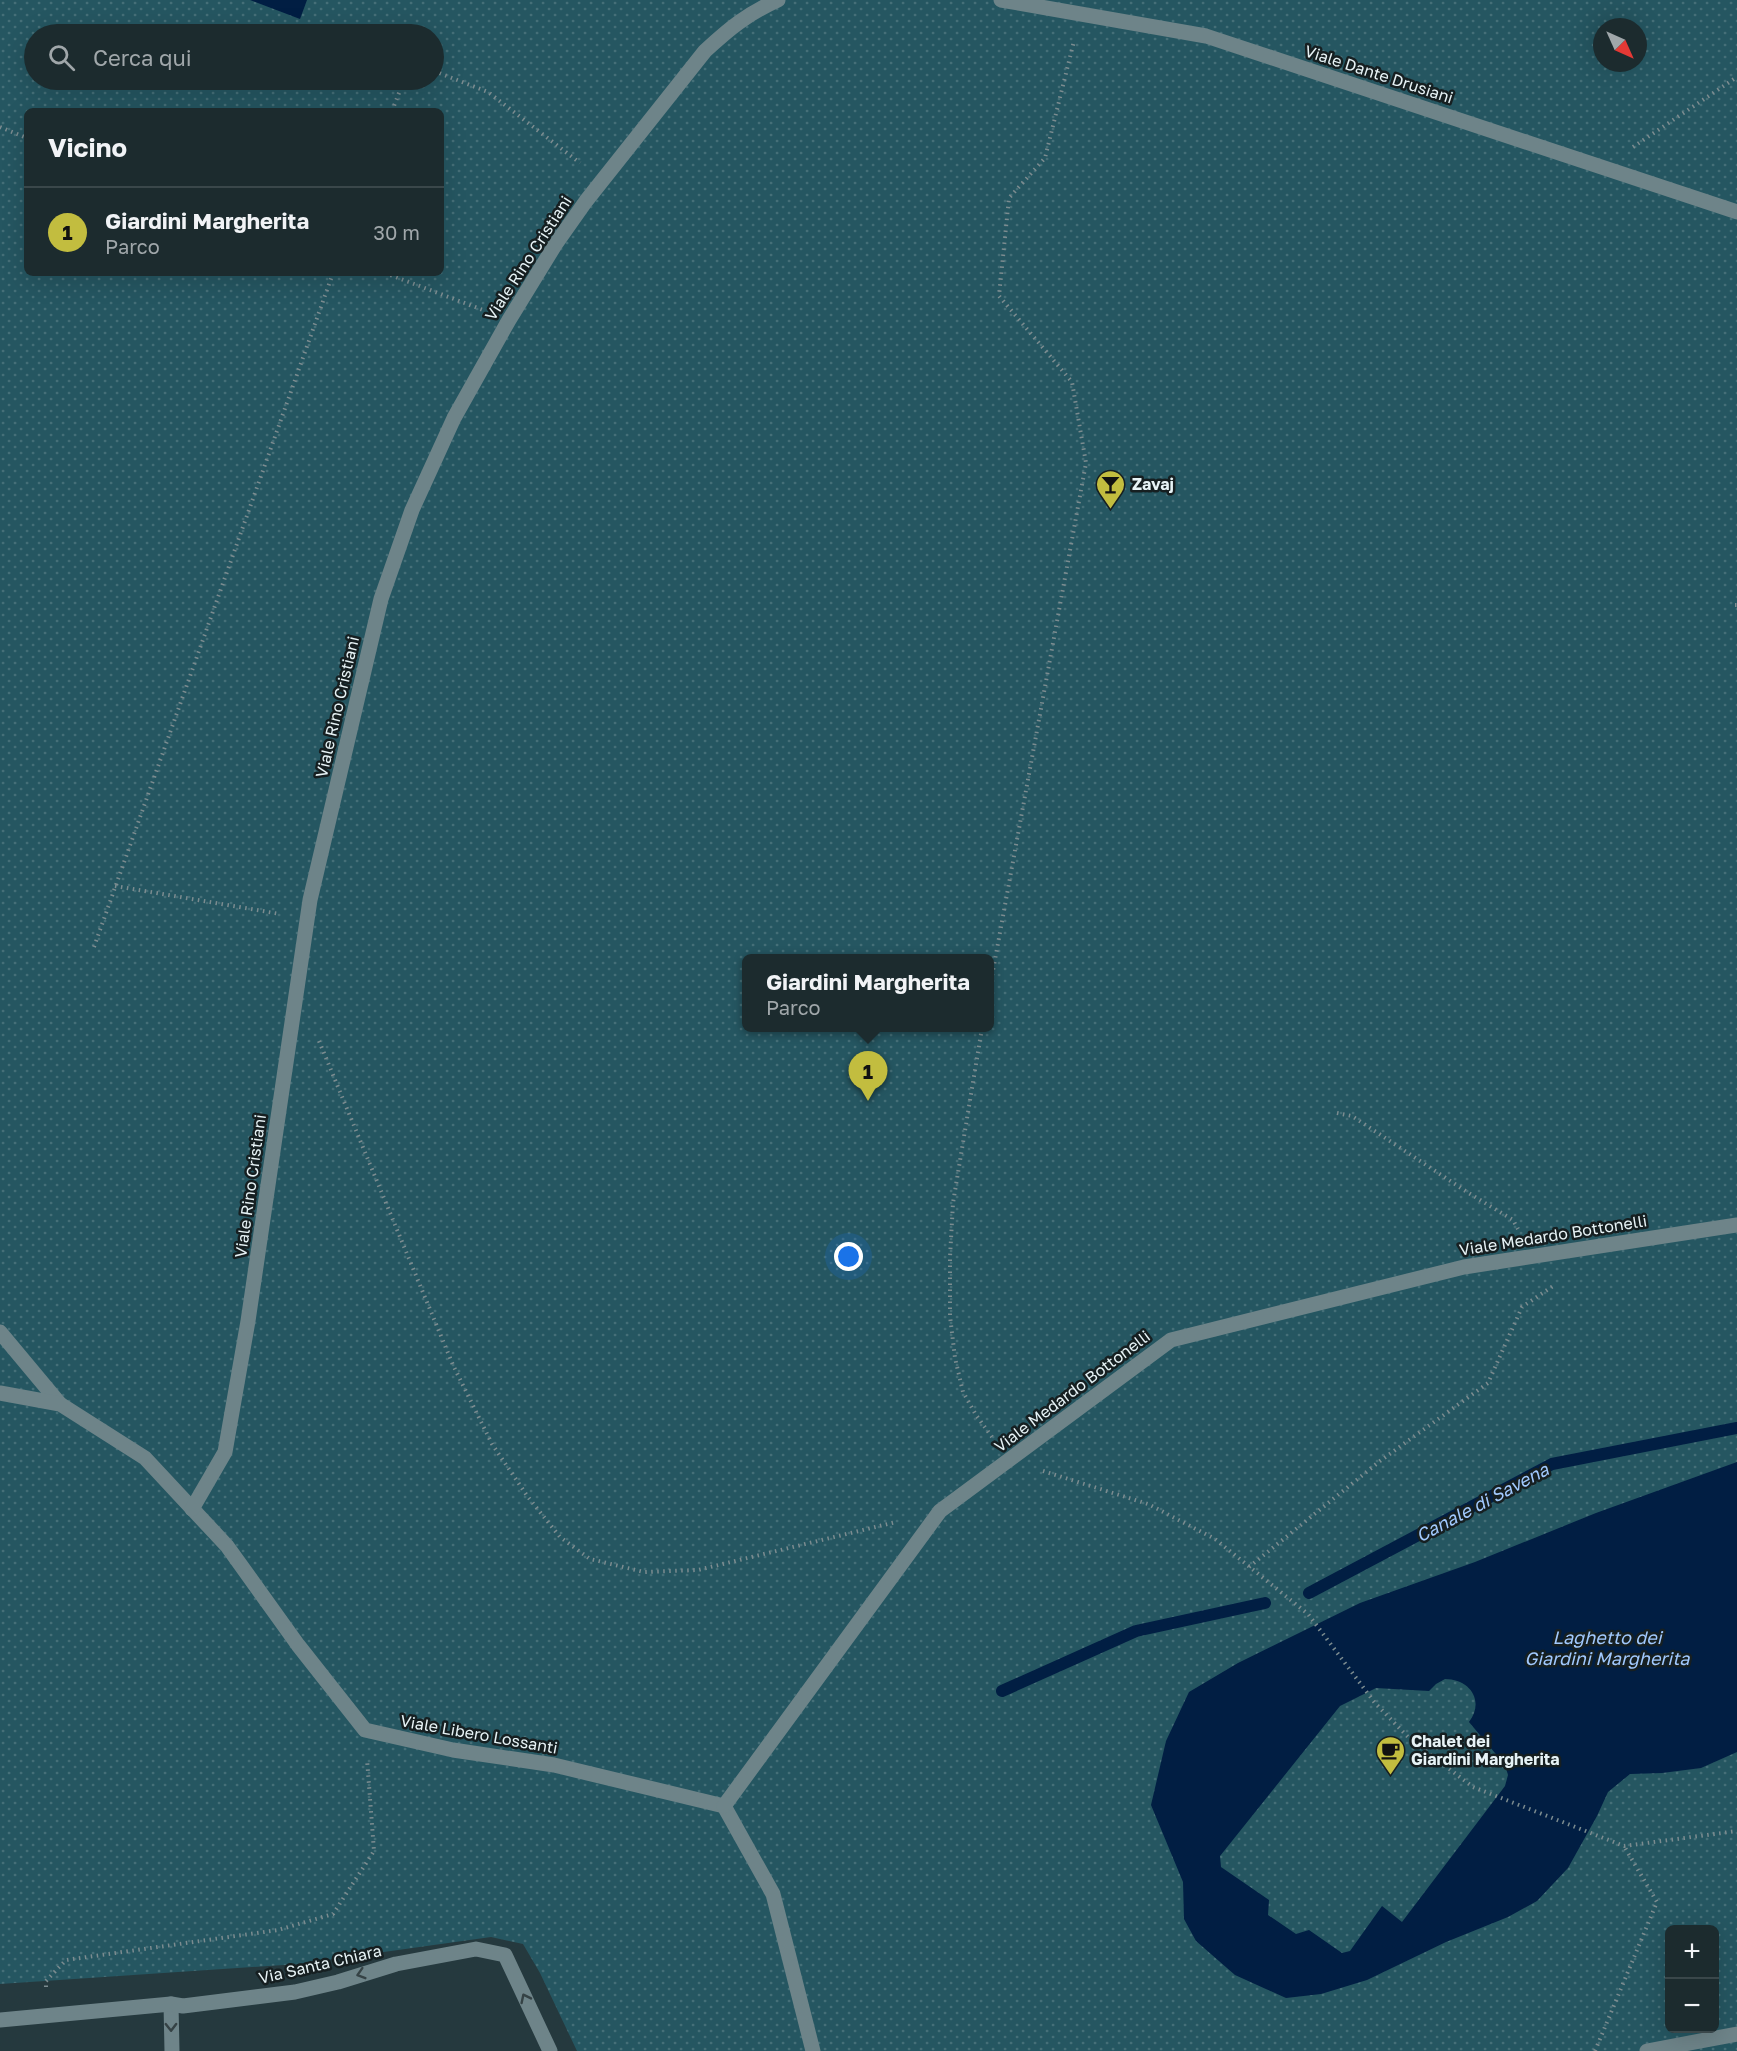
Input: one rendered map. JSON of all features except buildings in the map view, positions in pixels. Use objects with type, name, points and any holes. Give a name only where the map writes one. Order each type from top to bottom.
[{"type":"street","name":"Viale Rino Cristiani","points":[[192,1509],[225,1452],[248,1321],[310,900],[381,599],[412,510],[453,418],[555,245],[602,180],[705,51],[753,6],[778,0]]},
{"type":"street","name":"Viale Dante Drusiani","points":[[1001,0],[1206,36],[1737,212]]},
{"type":"street","name":"Viale Medardo Bottonelli","points":[[724,1806],[940,1511],[1171,1341],[1464,1267],[1737,1225]]},
{"type":"street","points":[[0,1332],[60,1404],[145,1458],[226,1546],[298,1645],[365,1730]]},
{"type":"street","points":[[0,1394],[60,1404]]},
{"type":"street","name":"Viale Libero Lossanti","points":[[365,1730],[453,1750],[554,1765],[724,1806]]},
{"type":"street","points":[[724,1806],[773,1894],[813,2051]]},
{"type":"street","name":"Via Santa Chiara","points":[[0,2020],[171,2004],[183,2006],[295,1992],[396,1964],[476,1949],[505,1955],[550,2051]]},
{"type":"street","points":[[171,2004],[172,2051]]},
{"type":"street","points":[[1650,2050],[1737,2034]]},
{"type":"path","points":[[994,965],[1086,463],[1072,382],[999,296],[1010,198],[1045,158],[1080,14]]},
{"type":"path","points":[[444,75],[488,92],[602,180]]},
{"type":"path","points":[[1602,168],[1737,77]]},
{"type":"path","points":[[393,108],[400,90]]},
{"type":"path","points":[[0,127],[24,137]]},
{"type":"path","points":[[94,947],[332,276]]},
{"type":"path","points":[[393,276],[509,320]]},
{"type":"path","points":[[115,886],[308,918]]},
{"type":"path","points":[[981,1032],[953,1203],[950,1316],[955,1358],[963,1392],[976,1415],[1009,1460],[1148,1504],[1215,1539],[1308,1614],[1375,1703],[1410,1739],[1473,1787],[1624,1845],[1737,1830]]},
{"type":"path","points":[[315,1034],[453,1365],[492,1444],[528,1497],[560,1537],[590,1559],[644,1572],[698,1570],[940,1511]]},
{"type":"path","points":[[1337,1113],[1352,1116],[1513,1220],[1533,1256]]},
{"type":"path","points":[[1249,1567],[1380,1461],[1488,1383],[1522,1307],[1560,1281]]},
{"type":"path","points":[[46,1981],[66,1960],[278,1930],[333,1914],[374,1851],[365,1730]]},
{"type":"path","points":[[1595,2051],[1657,1902],[1624,1845]]},
{"type":"shaded area","points":[[0,0],[1737,0],[1737,2051],[577,2051],[540,1973],[523,1944],[491,1937],[298,1964],[0,1984]]},
{"type":"water","points":[[250,0],[307,0],[300,19]]},
{"type":"water","name":"Laghetto dei Giardini Margherita","points":[[1737,1462],[1737,1752],[1701,1768],[1630,1774],[1608,1792],[1568,1868],[1537,1901],[1508,1917],[1446,1942],[1367,1980],[1321,1994],[1286,1998],[1235,1975],[1196,1941],[1184,1919],[1183,1882],[1151,1805],[1166,1741],[1189,1692],[1238,1663],[1360,1603],[1475,1562],[1596,1513]],"holes":[[[1445,1679],[1454,1680],[1468,1687],[1472,1693],[1476,1706],[1469,1722],[1505,1765],[1508,1775],[1505,1786],[1402,1922],[1382,1906],[1350,1951],[1342,1953],[1309,1930],[1296,1934],[1268,1915],[1269,1900],[1221,1867],[1220,1856],[1340,1706],[1376,1688],[1429,1691]]]},
{"type":"waterway","name":"Canale di Savena","points":[[1309,1593],[1552,1464],[1737,1428]]},
{"type":"waterway","name":"Canale di Savena","points":[[1002,1691],[1136,1631],[1265,1603]]},
{"type":"place","name":"Zavaj","points":[[1111,510]]},
{"type":"place","name":"Giardini Margherita","points":[[868,1101]]},
{"type":"place","name":"Chalet dei Giardini Margherita","points":[[1390,1776]]}]
